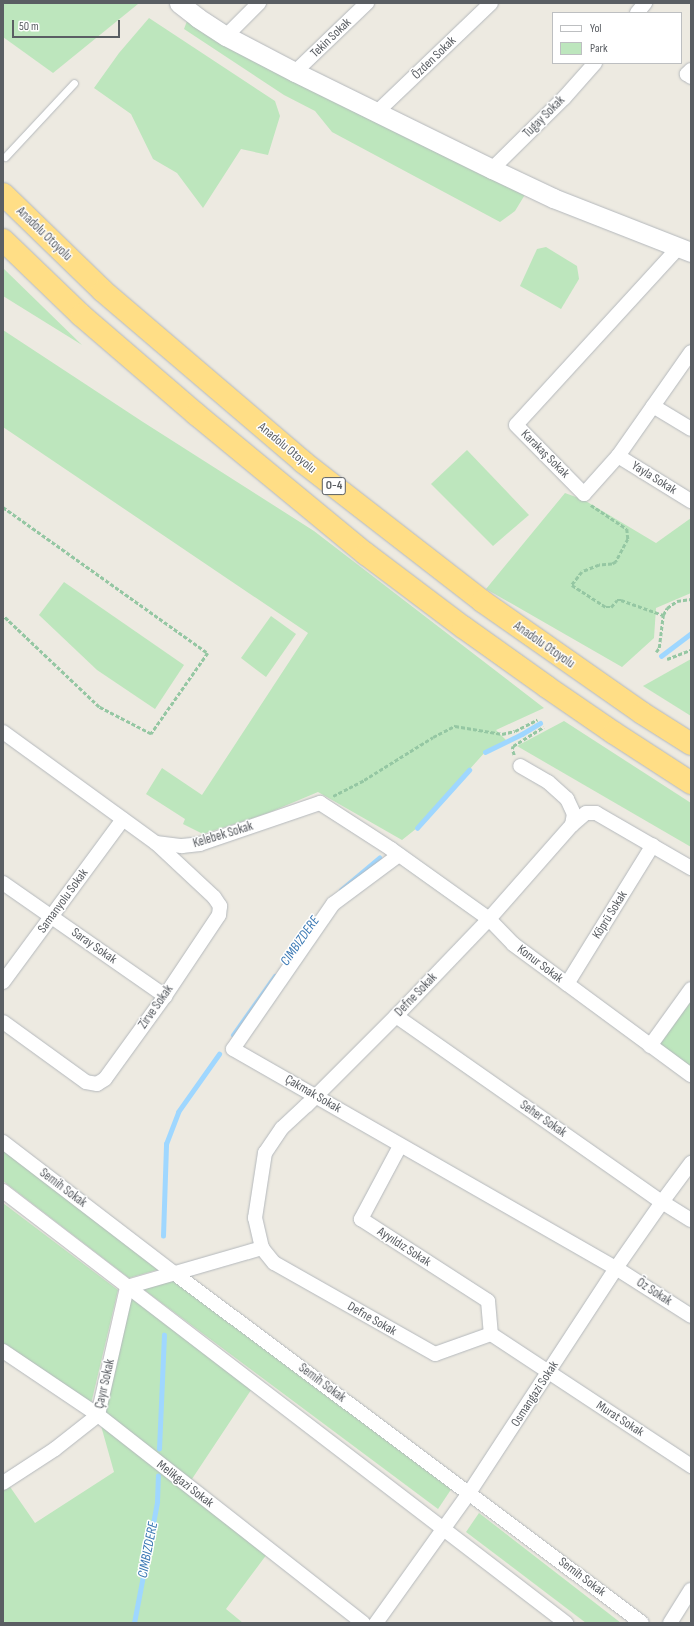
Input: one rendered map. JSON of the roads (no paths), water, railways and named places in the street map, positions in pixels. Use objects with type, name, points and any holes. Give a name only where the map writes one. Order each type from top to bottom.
[{"type":"highway","name":"Anadolu Otoyolu","points":[[3,194],[103,291],[303,462],[482,601],[616,695],[691,744]]},
{"type":"highway","name":"O-4","points":[[3,240],[81,315],[284,488],[366,554],[463,627],[547,687],[691,783]]},
{"type":"street","points":[[180,3],[198,18],[226,36],[376,113],[553,198],[685,250]]},
{"type":"street","points":[[226,36],[260,3]]},
{"type":"street","name":"Tekin Sokak","points":[[295,72],[367,3]]},
{"type":"street","points":[[637,12],[645,3]]},
{"type":"street","name":"Özden Sokak","points":[[376,113],[487,4]]},
{"type":"street","name":"Tugay Sokak","points":[[492,169],[564,98],[594,64]]},
{"type":"street","name":"Karakaş Sokak","points":[[618,456],[584,494],[516,425],[685,250]]},
{"type":"street","points":[[618,456],[691,352]]},
{"type":"street","points":[[653,406],[691,429]]},
{"type":"street","name":"Yayla Sokak","points":[[618,456],[691,501]]},
{"type":"street","name":"Kelebek Sokak","points":[[3,732],[156,843],[182,846],[200,844],[320,803],[395,852]]},
{"type":"street","points":[[520,766],[548,782],[567,799],[574,814],[572,825]]},
{"type":"street","points":[[572,825],[586,813],[596,813],[691,868]]},
{"type":"street","name":"Samanyolu Sokak","points":[[4,979],[52,917],[122,819]]},
{"type":"street","name":"Defne Sokak","points":[[491,1334],[435,1354],[274,1263],[262,1248],[255,1218],[265,1153],[282,1128],[396,1016],[490,918],[572,825]]},
{"type":"street","name":"Zirve Sokak","points":[[3,1022],[86,1082],[97,1084],[105,1079],[165,996],[219,915],[220,906],[214,896],[156,843]]},
{"type":"street","name":"Köprü Sokak","points":[[567,984],[653,846]]},
{"type":"street","name":"Konur Sokak","points":[[395,852],[490,918],[513,944],[691,1075]]},
{"type":"street","name":"Çakmak Sokak","points":[[395,852],[333,904],[234,1049],[400,1146],[616,1268]]},
{"type":"street","name":"Saray Sokak","points":[[3,884],[165,996]]},
{"type":"street","points":[[650,1046],[691,989]]},
{"type":"street","name":"Seher Sokak","points":[[396,1016],[662,1202],[691,1220]]},
{"type":"street","name":"Semih Sokak","points":[[3,1142],[174,1273],[469,1492],[642,1623]]},
{"type":"street","name":"Ayyıldız Sokak","points":[[400,1146],[361,1219],[488,1301],[491,1334]]},
{"type":"street","name":"Osmangazi Sokak","points":[[376,1623],[469,1492],[616,1268],[691,1163]]},
{"type":"street","points":[[3,1191],[566,1623]]},
{"type":"street","points":[[127,1287],[262,1248]]},
{"type":"street","name":"Öz Sokak","points":[[616,1268],[691,1316]]},
{"type":"street","name":"Çayır Sokak","points":[[3,1483],[55,1449],[98,1415],[127,1287]]},
{"type":"street","name":"Murat Sokak","points":[[491,1334],[691,1466]]},
{"type":"street","name":"Melikgazi Sokak","points":[[3,1351],[98,1415],[363,1623]]},
{"type":"street","points":[[670,1623],[691,1590]]},
{"type":"lane","points":[[5,157],[74,83]]},
{"type":"waterway","name":"CIMBIZDERE","points":[[661,656],[691,633]]},
{"type":"waterway","name":"CIMBIZDERE","points":[[485,752],[522,734],[540,723]]},
{"type":"waterway","name":"CIMBIZDERE","points":[[417,828],[469,770]]},
{"type":"waterway","name":"CIMBIZDERE","points":[[341,890],[379,858]]},
{"type":"waterway","name":"CIMBIZDERE","points":[[233,1035],[275,976]]},
{"type":"waterway","name":"CIMBIZDERE","points":[[163,1236],[166,1144],[178,1112],[219,1054]]},
{"type":"waterway","name":"CIMBIZDERE","points":[[159,1449],[164,1335]]},
{"type":"waterway","name":"CIMBIZDERE","points":[[134,1623],[157,1502],[158,1476]]}]
